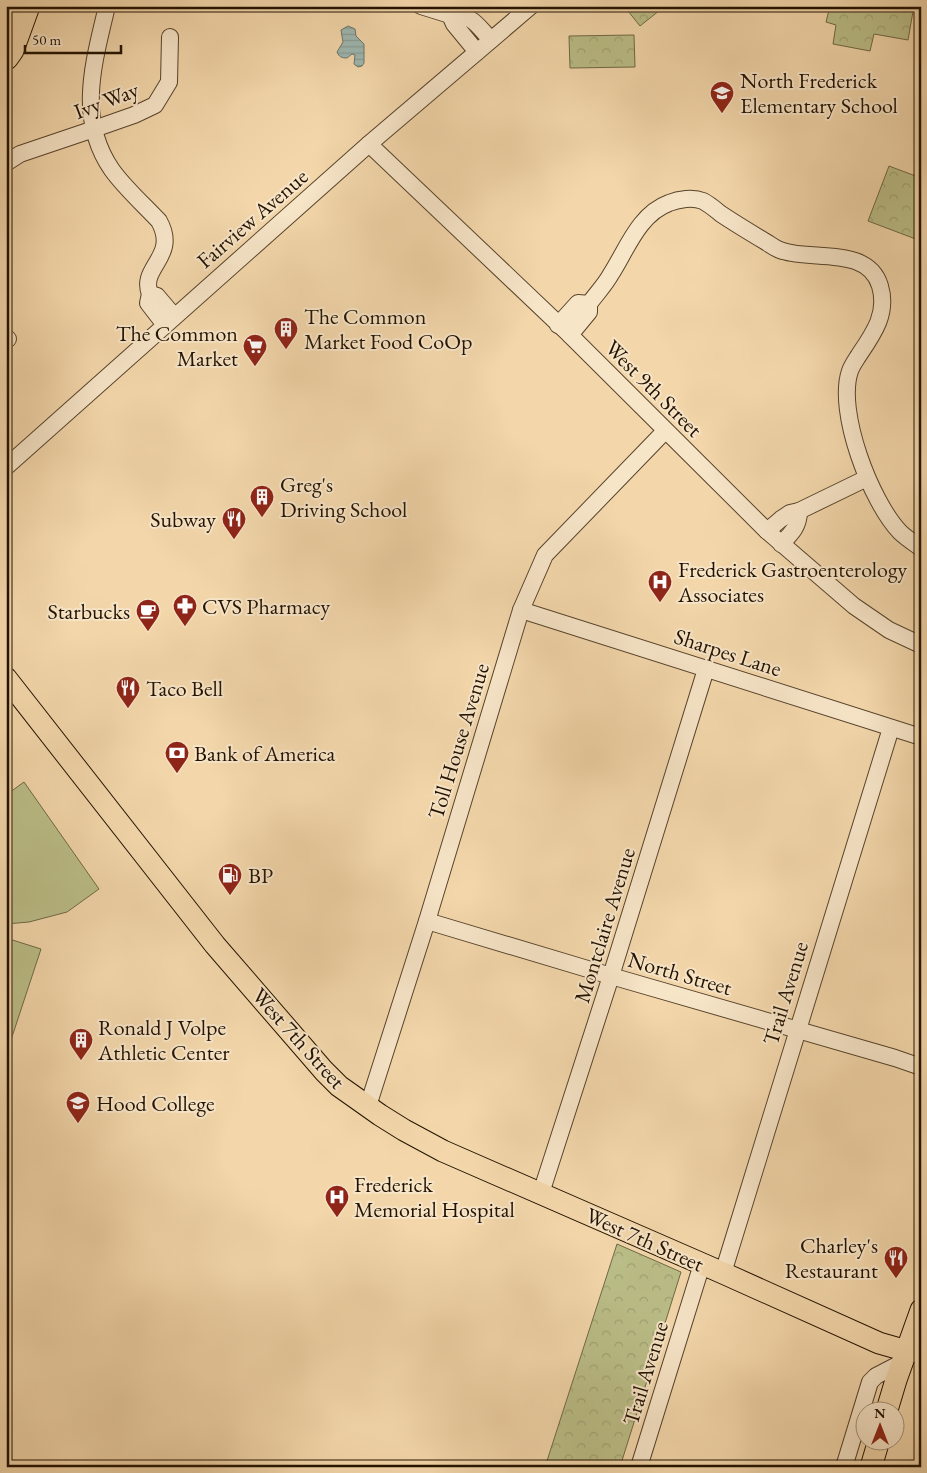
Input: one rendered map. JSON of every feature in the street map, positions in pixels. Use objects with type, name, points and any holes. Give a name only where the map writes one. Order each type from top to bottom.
[{"type":"highway","points":[[6,57],[14,42],[27,6]]},
{"type":"main road","name":"West 7th Street","points":[[10,690],[215,945],[339,1086],[404,1130],[443,1151],[723,1273],[879,1344],[910,1355]]},
{"type":"main road","points":[[891,1400],[910,1355],[921,1310]]},
{"type":"main road","points":[[871,1467],[876,1450]]},
{"type":"street","points":[[107,6],[94,62],[90,91],[90,112],[105,159],[114,172],[159,221],[162,227],[166,242],[163,252],[151,273],[148,288],[150,294],[157,296],[169,321]]},
{"type":"street","points":[[421,6],[450,15],[463,15],[472,20],[491,40]]},
{"type":"street","name":"Fairview Avenue","points":[[6,467],[369,144],[532,6]]},
{"type":"street","points":[[450,15],[454,24],[477,52]]},
{"type":"street","name":"Ivy Way","points":[[6,163],[20,154],[134,115],[155,105],[169,82],[170,37]]},
{"type":"street","name":"West 9th Street","points":[[369,144],[564,330],[781,544],[861,610],[889,630],[921,645]]},
{"type":"street","points":[[564,330],[590,312],[589,304],[610,276],[639,226],[659,207],[672,201],[693,199],[703,202],[741,228],[782,251],[850,260],[863,264],[869,268],[879,284],[883,299],[882,313],[877,328],[851,368],[846,390],[848,416],[867,478],[880,504],[900,532],[921,548]]},
{"type":"street","name":"Toll House Avenue","points":[[368,1106],[522,610],[545,555],[665,431]]},
{"type":"street","points":[[767,531],[790,513],[799,511],[867,478]]},
{"type":"street","points":[[781,544],[794,531],[799,520],[799,511]]},
{"type":"street","name":"Sharpes Lane","points":[[522,610],[921,737]]},
{"type":"street","name":"Montclaire Avenue","points":[[542,1193],[706,669]]},
{"type":"street","name":"Trail Avenue","points":[[723,1273],[891,728]]},
{"type":"street","name":"North Street","points":[[427,921],[921,1067]]},
{"type":"street","name":"Trail Avenue","points":[[639,1467],[702,1264]]},
{"type":"street","points":[[844,1467],[870,1382],[876,1376],[910,1355]]},
{"type":"green space","points":[[624,6],[665,6],[640,26]]},
{"type":"green space","points":[[830,6],[914,6],[908,40],[874,34],[870,51],[833,44],[836,25],[826,22]]},
{"type":"green space","points":[[634,35],[635,67],[570,68],[569,36]]},
{"type":"green space","points":[[889,166],[921,178],[921,241],[868,221]]},
{"type":"green space","points":[[24,782],[99,889],[67,912],[29,922],[6,924],[6,795]]},
{"type":"green space","points":[[6,938],[41,949],[6,1055]]},
{"type":"green space","points":[[617,1244],[681,1272],[620,1467],[545,1467]]},
{"type":"water","points":[[348,26],[355,29],[356,36],[364,44],[364,63],[362,66],[358,67],[354,64],[355,55],[352,54],[344,58],[337,52],[343,42],[341,30]]},
{"type":"place","name":"North Frederick Elementary School","points":[[722,114]]},
{"type":"place","name":"The Common Market Food CoOp","points":[[286,350]]},
{"type":"place","name":"The Common Market","points":[[255,367]]},
{"type":"place","name":"Greg's Driving School","points":[[262,518]]},
{"type":"place","name":"Subway","points":[[234,540]]},
{"type":"place","name":"Frederick Gastroenterology Associates","points":[[660,603]]},
{"type":"place","name":"CVS Pharmacy","points":[[185,627]]},
{"type":"place","name":"Starbucks","points":[[148,632]]},
{"type":"place","name":"Taco Bell","points":[[128,709]]},
{"type":"place","name":"Bank of America","points":[[177,774]]},
{"type":"place","name":"BP","points":[[230,896]]},
{"type":"place","name":"Ronald J Volpe Athletic Center","points":[[81,1061]]},
{"type":"place","name":"Hood College","points":[[78,1124]]},
{"type":"place","name":"Frederick Memorial Hospital","points":[[337,1218]]},
{"type":"place","name":"Charley's Restaurant","points":[[896,1279]]}]
